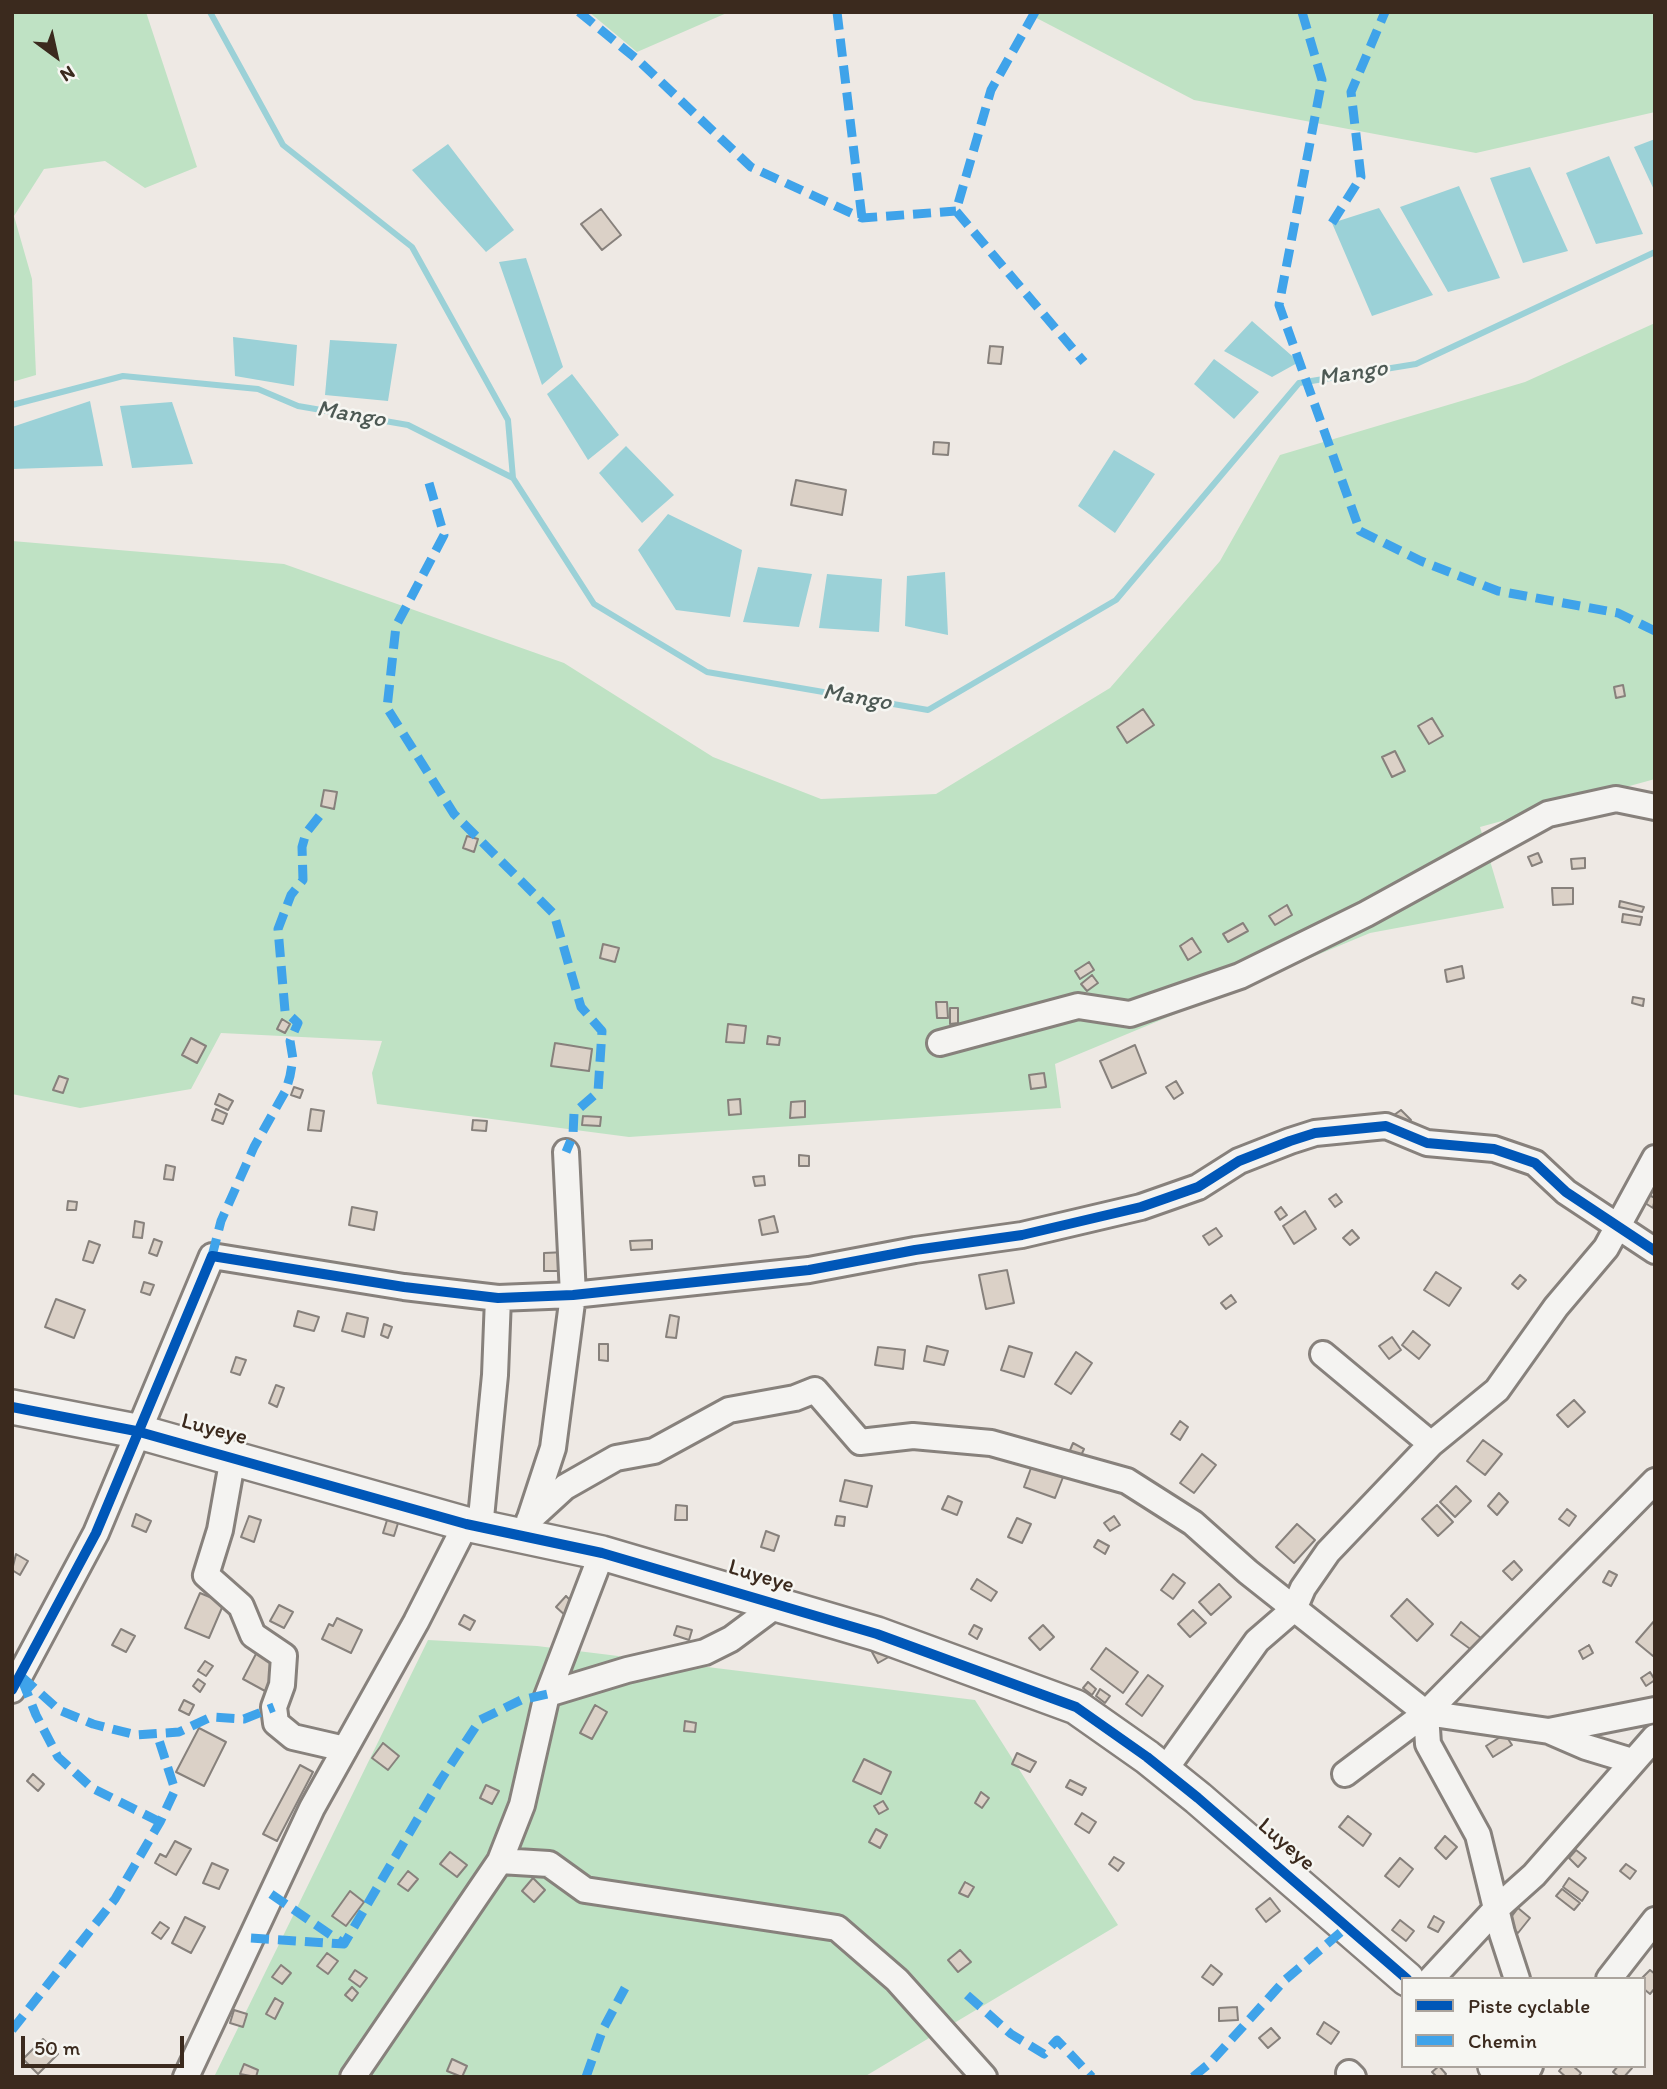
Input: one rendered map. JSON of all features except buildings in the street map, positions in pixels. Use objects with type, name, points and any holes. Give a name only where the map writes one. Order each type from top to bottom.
[{"type":"street","points":[[940,1043],[1078,1006],[1130,1014],[1155,1006],[1240,976],[1355,920],[1548,814],[1616,799],[1655,807]]},
{"type":"street","points":[[12,1690],[96,1532],[212,1256],[404,1287],[498,1298],[573,1295],[809,1270],[915,1250],[1022,1235],[1164,1199],[1198,1187],[1238,1161],[1315,1133],[1386,1126],[1427,1143],[1494,1149],[1535,1163],[1566,1192],[1620,1225],[1655,1251]]},
{"type":"street","points":[[525,1529],[553,1448],[573,1295],[566,1152]]},
{"type":"street","points":[[1164,1771],[1257,1641],[1294,1609],[1303,1588],[1328,1552],[1431,1444],[1497,1390],[1556,1307],[1606,1248],[1620,1225],[1629,1201],[1655,1158]]},
{"type":"street","points":[[186,2077],[312,1808],[473,1526],[495,1375],[498,1298]]},
{"type":"street","points":[[1323,1354],[1431,1444]]},
{"type":"street","points":[[525,1529],[565,1487],[616,1458],[654,1451],[729,1410],[795,1398],[815,1390],[860,1443],[913,1436],[990,1443],[1127,1480],[1193,1523],[1294,1609],[1426,1713],[1549,1731],[1586,1748],[1632,1761]]},
{"type":"street","name":"Luyeye","points":[[12,1407],[136,1432],[233,1457],[473,1526],[525,1529],[877,1634],[1076,1707],[1164,1771],[1405,1977]]},
{"type":"street","points":[[233,1457],[220,1530],[206,1575],[241,1606],[253,1634],[284,1656],[282,1685],[274,1707],[276,1723],[293,1737],[345,1749]]},
{"type":"street","points":[[1345,1774],[1426,1713],[1655,1481]]},
{"type":"street","points":[[353,2077],[500,1861],[522,1805],[548,1695],[602,1553]]},
{"type":"street","points":[[548,1695],[627,1670],[705,1651],[731,1639],[778,1604]]},
{"type":"street","points":[[1549,1731],[1655,1710]]},
{"type":"street","points":[[1426,1713],[1427,1744],[1478,1835],[1516,1977]]},
{"type":"street","points":[[1434,1977],[1496,1909],[1534,1875],[1655,1737]]},
{"type":"street","points":[[500,1861],[548,1864],[585,1890],[837,1928],[897,1980],[984,2077]]},
{"type":"street","points":[[1611,1977],[1655,1920]]},
{"type":"green space","points":[[12,12],[146,12],[197,167],[145,188],[105,161],[44,169],[14,216],[32,279],[36,375],[12,382]]},
{"type":"green space","points":[[589,12],[729,12],[637,52]]},
{"type":"green space","points":[[1025,12],[1655,12],[1655,112],[1476,153],[1194,100]]},
{"type":"green space","points":[[1655,323],[1655,779],[1480,827],[1504,908],[1370,933],[1055,1064],[1061,1108],[629,1137],[377,1104],[372,1073],[382,1041],[221,1033],[191,1089],[80,1108],[12,1094],[12,541],[284,564],[564,663],[713,757],[821,799],[936,794],[1110,688],[1220,561],[1280,455],[1525,382]]},
{"type":"green space","points":[[428,1640],[537,1646],[975,1700],[1118,1925],[864,2077],[214,2077]]},
{"type":"water","points":[[1655,139],[1655,192],[1634,147]]},
{"type":"water","points":[[448,144],[514,230],[486,252],[412,170]]},
{"type":"water","points":[[1609,156],[1643,234],[1596,244],[1566,173]]},
{"type":"water","points":[[1530,167],[1568,251],[1523,263],[1490,178]]},
{"type":"water","points":[[1459,186],[1500,278],[1448,292],[1400,207]]},
{"type":"water","points":[[1379,208],[1433,295],[1372,316],[1332,223]]},
{"type":"water","points":[[526,258],[563,367],[542,385],[499,262]]},
{"type":"water","points":[[1252,321],[1299,362],[1272,377],[1224,351]]},
{"type":"water","points":[[233,337],[297,345],[294,386],[235,376]]},
{"type":"water","points":[[330,340],[397,344],[388,401],[325,395]]},
{"type":"water","points":[[1214,359],[1259,392],[1234,419],[1194,384]]},
{"type":"water","points":[[572,374],[619,435],[588,460],[547,394]]},
{"type":"water","points":[[90,401],[103,466],[12,469],[12,427]]},
{"type":"water","points":[[172,402],[193,464],[132,468],[120,406]]},
{"type":"water","points":[[626,446],[674,495],[642,523],[599,473]]},
{"type":"water","points":[[1114,450],[1155,474],[1115,533],[1078,506]]},
{"type":"water","points":[[668,514],[742,550],[730,617],[676,610],[638,550]]},
{"type":"water","points":[[758,567],[812,574],[799,627],[743,622]]},
{"type":"water","points":[[945,572],[948,635],[905,626],[907,576]]},
{"type":"water","points":[[827,574],[882,579],[879,632],[819,628]]},
{"type":"waterway","points":[[210,12],[283,145],[412,247],[508,420],[513,478]]},
{"type":"waterway","name":"Mango","points":[[12,405],[123,376],[258,389],[298,406],[408,425],[513,478],[594,604],[707,672],[928,710],[1116,600],[1299,383],[1416,364],[1655,252]]},
{"type":"marked path","points":[[579,12],[639,61],[751,167],[862,218],[956,211]]},
{"type":"marked path","points":[[837,12],[862,218]]},
{"type":"marked path","points":[[1035,12],[991,90],[956,211],[1084,362]]},
{"type":"marked path","points":[[1302,12],[1322,80],[1279,305],[1360,531],[1421,561],[1498,591],[1618,613],[1655,631]]},
{"type":"marked path","points":[[1332,223],[1361,177],[1351,92],[1385,12]]},
{"type":"marked path","points":[[429,483],[444,535],[396,626],[387,708],[454,814],[554,914],[581,1007],[602,1031],[598,1092],[574,1113],[573,1135],[566,1152]]},
{"type":"marked path","points":[[212,1256],[221,1221],[254,1147],[286,1090],[290,1076],[293,1059],[290,1041],[298,1023],[285,1011],[278,929],[291,895],[303,880],[302,847],[306,833],[325,809]]},
{"type":"marked path","points":[[21,1676],[59,1710],[93,1724],[136,1735],[179,1732],[211,1717],[244,1719],[274,1707]]},
{"type":"marked path","points":[[22,1680],[36,1715],[58,1757],[92,1788],[160,1822]]},
{"type":"marked path","points":[[271,1894],[344,1944],[440,1781],[480,1720],[521,1700],[548,1694]]},
{"type":"marked path","points":[[12,2030],[115,1899],[160,1822],[175,1790],[157,1734]]},
{"type":"marked path","points":[[1193,2077],[1210,2063],[1285,1980],[1348,1926]]},
{"type":"marked path","points":[[251,1938],[344,1944]]},
{"type":"marked path","points":[[586,2077],[603,2029],[625,1988]]},
{"type":"marked path","points":[[967,1995],[1011,2034],[1044,2054],[1057,2040],[1092,2077]]},
{"type":"cycle path","points":[[12,1690],[96,1533],[212,1256],[404,1287],[498,1298],[573,1295],[809,1270],[915,1250],[1022,1235],[1141,1207],[1198,1187],[1239,1161],[1290,1141],[1315,1133],[1386,1126],[1427,1143],[1494,1149],[1535,1163],[1566,1192],[1655,1251]]},
{"type":"cycle path","points":[[12,1407],[136,1431],[466,1524],[602,1553],[877,1634],[1076,1707],[1147,1757],[1198,1798],[1405,1977]]}]
